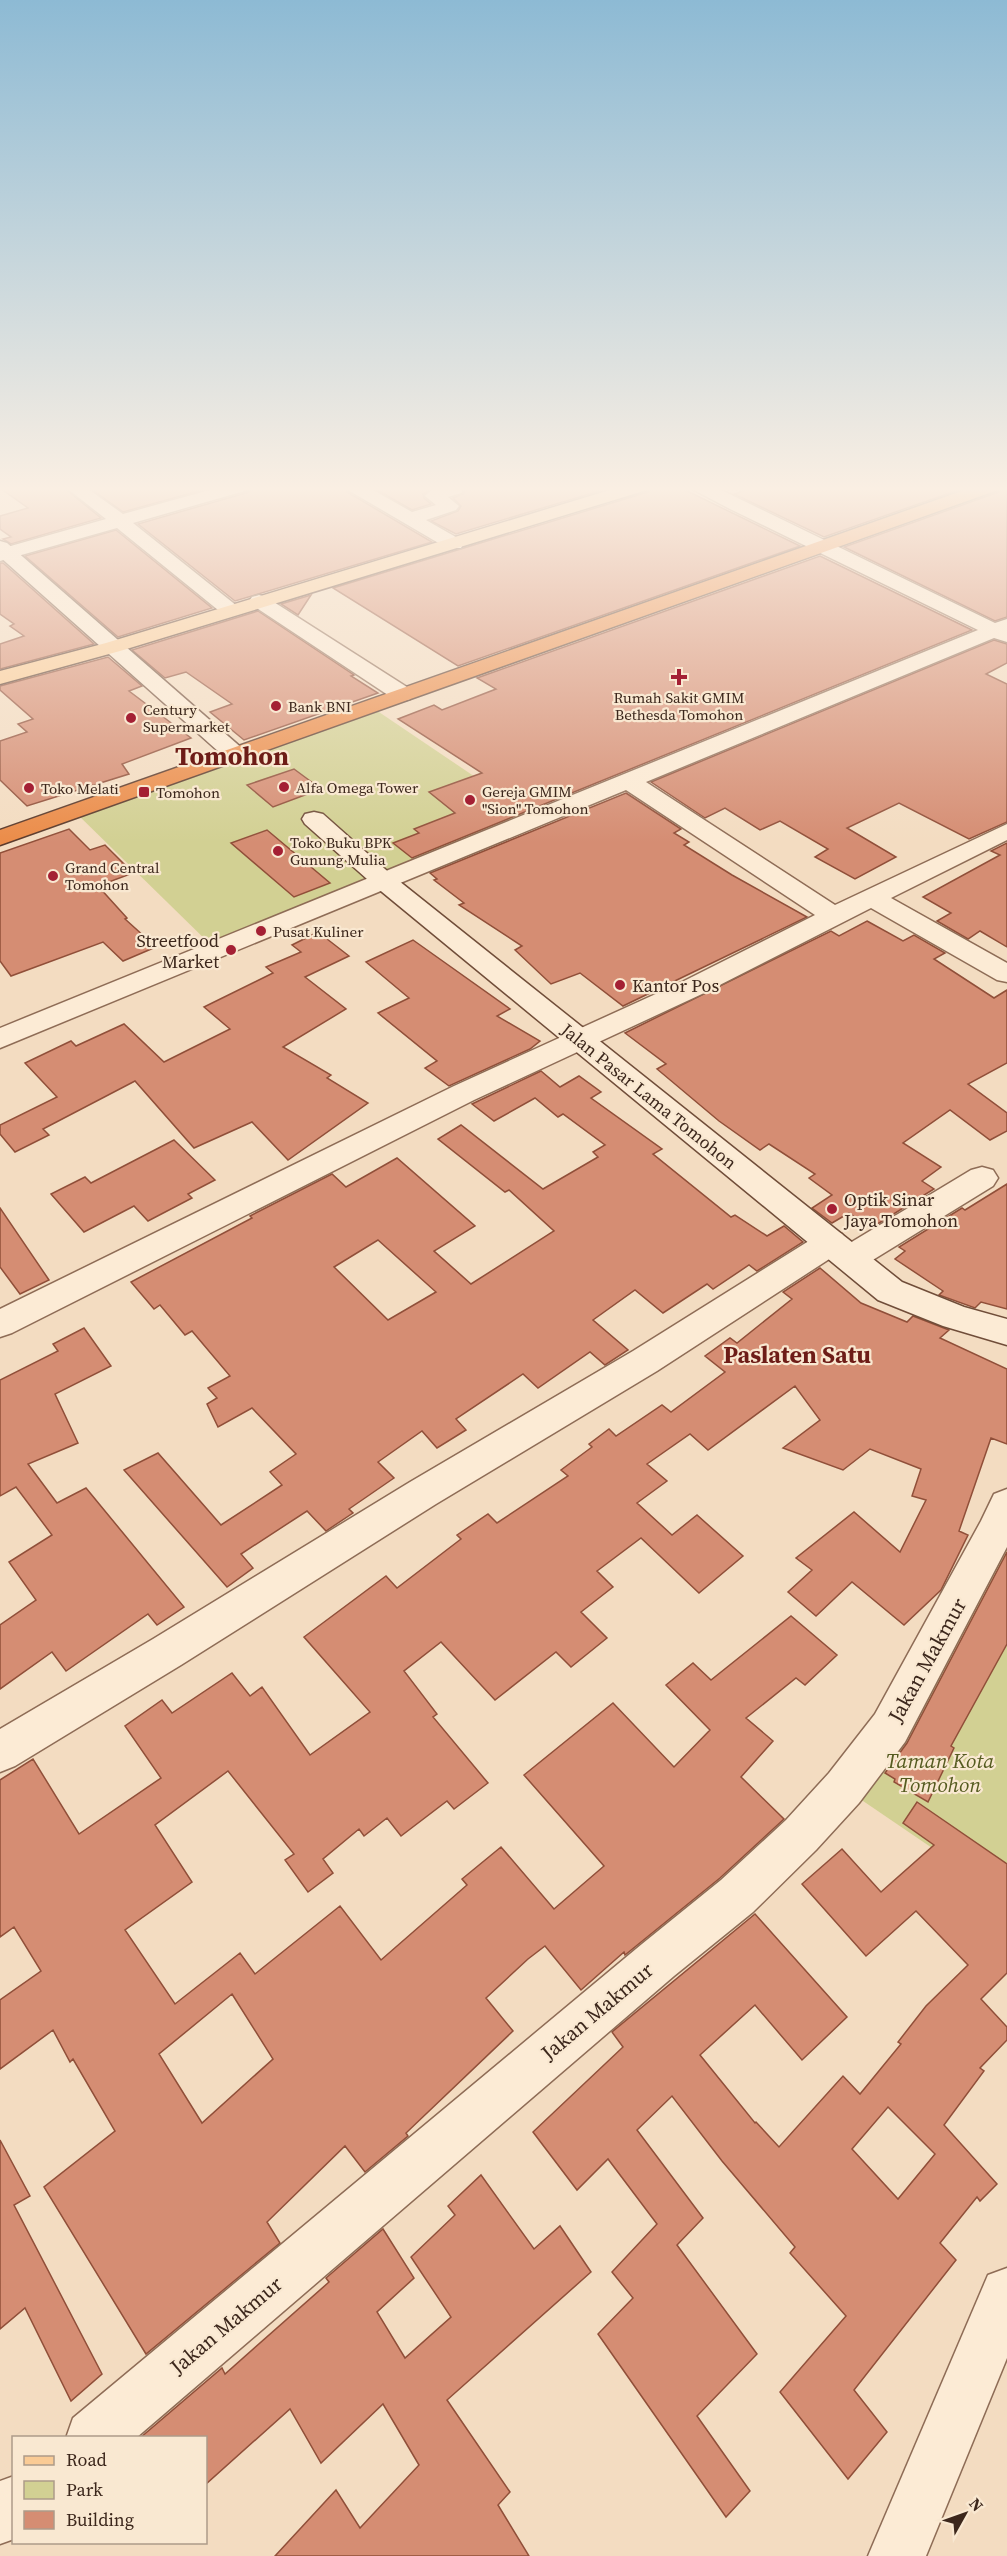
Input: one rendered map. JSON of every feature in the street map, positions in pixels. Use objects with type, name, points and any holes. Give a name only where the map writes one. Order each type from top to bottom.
[{"type":"highway","points":[[0,838],[653,605]]},
{"type":"main road","points":[[0,678],[113,647],[247,605]]},
{"type":"street","points":[[65,605],[236,755]]},
{"type":"street","points":[[224,605],[230,610]]},
{"type":"street","points":[[264,605],[402,694]]},
{"type":"street","points":[[949,605],[1003,630]]},
{"type":"street","points":[[0,1040],[627,780],[1003,630]]},
{"type":"street","points":[[627,780],[834,916]]},
{"type":"street","name":"Jalan Pasar Lama Tomohon","points":[[314,819],[385,882],[890,1291],[955,1317],[1007,1332]]},
{"type":"street","points":[[0,1324],[464,1093],[692,988],[1007,831]]},
{"type":"street","points":[[873,898],[1007,974]]},
{"type":"street","points":[[0,1752],[167,1652],[423,1493],[645,1361],[841,1250],[982,1178]]},
{"type":"street","name":"Jakan Makmur","points":[[95,2436],[658,1960],[737,1896],[801,1835],[844,1788],[890,1728],[993,1537],[1007,1505]]},
{"type":"street","points":[[897,2556],[1007,2294]]},
{"type":"street","points":[[0,2516],[12,2506]]},
{"type":"green space","points":[[370,706],[536,818],[215,949],[75,812]]},
{"type":"green space","name":"Taman Kota Tomohon","points":[[1007,1505],[1007,1899],[844,1788]]},
{"type":"building","points":[[0,605],[50,605],[94,644],[0,669],[0,644],[24,636],[10,626],[14,624],[0,614]]},
{"type":"building","points":[[82,605],[209,605],[212,608],[118,637]]},
{"type":"building","points":[[283,605],[304,605],[298,615]]},
{"type":"building","points":[[361,605],[631,605],[458,666]]},
{"type":"building","name":"Rumah Sakit GMIM Bethesda Tomohon","points":[[681,605],[921,605],[972,630],[412,858],[393,843],[419,833],[414,829],[455,813],[429,792],[482,773],[398,719],[434,705],[442,710],[496,689],[477,678]]},
{"type":"building","points":[[963,605],[1007,605],[1007,617],[995,621]]},
{"type":"building","points":[[258,611],[378,693],[244,740],[210,712],[232,704],[186,672],[165,678],[132,650]]},
{"type":"building","points":[[994,640],[1007,644],[1007,663],[986,674],[1007,684],[1007,822],[969,839],[899,803],[847,828],[896,857],[855,879],[815,857],[828,849],[780,821],[760,830],[725,808],[705,818],[651,782]]},
{"type":"building","points":[[108,657],[142,686],[129,691],[191,738],[122,764],[129,774],[27,806],[0,780],[0,741],[27,732],[18,724],[33,719],[0,690],[0,686]]},
{"type":"building","name":"Alfa Omega Tower","points":[[294,769],[321,789],[273,807],[247,785]]},
{"type":"building","points":[[626,793],[681,829],[674,833],[689,842],[684,845],[807,917],[623,1006],[580,973],[551,984],[515,950],[522,946],[459,905],[464,903],[434,880],[437,879],[430,873]]},
{"type":"building","points":[[69,829],[90,850],[105,845],[133,873],[98,886],[127,918],[125,919],[156,947],[123,961],[103,942],[11,976],[0,961],[0,853]]},
{"type":"building","points":[[267,830],[330,883],[294,897],[231,843]]},
{"type":"building","points":[[1007,843],[1007,947],[980,931],[968,939],[937,921],[951,913],[923,897],[1000,855],[991,851]]},
{"type":"building","points":[[867,921],[903,941],[914,935],[945,953],[934,959],[994,998],[1007,990],[1007,1063],[968,1084],[1007,1113],[1007,1131],[990,1140],[950,1110],[903,1143],[941,1167],[922,1181],[934,1189],[871,1228],[849,1213],[832,1223],[812,1208],[832,1195],[809,1178],[815,1174],[769,1144],[760,1150],[719,1121],[657,1069],[666,1064],[625,1033],[831,931],[839,936]]},
{"type":"building","points":[[318,932],[349,956],[305,977],[346,1009],[283,1047],[331,1075],[327,1078],[368,1103],[288,1160],[252,1122],[194,1148],[135,1081],[43,1129],[49,1135],[15,1152],[0,1134],[0,1125],[57,1097],[25,1063],[71,1041],[76,1046],[124,1024],[164,1062],[230,1029],[204,1007],[273,973],[266,967],[301,952],[292,945]]},
{"type":"building","points":[[413,940],[510,1009],[497,1016],[540,1041],[530,1049],[449,1086],[425,1068],[437,1061],[378,1013],[409,998],[366,962]]},
{"type":"building","points":[[541,1071],[560,1087],[579,1076],[601,1092],[591,1098],[662,1149],[653,1154],[731,1217],[735,1215],[767,1236],[784,1226],[803,1242],[757,1271],[749,1265],[713,1289],[707,1284],[663,1313],[635,1290],[593,1320],[628,1350],[605,1365],[590,1352],[538,1388],[523,1374],[456,1419],[466,1430],[437,1448],[422,1431],[378,1462],[394,1478],[349,1509],[353,1513],[326,1531],[307,1511],[241,1554],[253,1568],[227,1587],[124,1470],[158,1453],[221,1525],[282,1485],[270,1472],[296,1454],[252,1408],[218,1427],[207,1404],[217,1398],[208,1388],[230,1376],[192,1331],[185,1335],[160,1305],[154,1309],[131,1282],[252,1218],[250,1216],[332,1174],[346,1187],[397,1158],[475,1226],[434,1251],[471,1284],[554,1231],[509,1190],[505,1192],[438,1139],[461,1125],[543,1189],[598,1157],[593,1152],[605,1145],[563,1114],[558,1117],[535,1098],[494,1121],[472,1104]],"holes":[[[378,1240],[436,1292],[388,1320],[334,1267]]]},
{"type":"building","points":[[174,1140],[215,1180],[188,1194],[192,1198],[148,1221],[134,1206],[84,1232],[51,1194],[85,1177],[91,1183]]},
{"type":"building","points":[[1007,1184],[1007,1309],[981,1302],[975,1308],[939,1295],[943,1291],[895,1259],[905,1251],[899,1247],[962,1208],[965,1210]]},
{"type":"building","points":[[0,1208],[49,1280],[20,1294],[0,1267]]},
{"type":"building","points":[[820,1268],[861,1303],[907,1322],[913,1316],[949,1330],[940,1338],[1007,1369],[1007,1444],[991,1438],[959,1531],[968,1535],[941,1590],[904,1625],[852,1582],[816,1616],[788,1592],[812,1570],[796,1558],[854,1512],[900,1552],[926,1500],[912,1496],[921,1469],[870,1449],[843,1470],[783,1448],[820,1420],[795,1386],[708,1450],[690,1434],[647,1464],[667,1481],[637,1503],[672,1535],[697,1515],[743,1556],[699,1593],[641,1538],[597,1571],[613,1587],[581,1612],[607,1638],[571,1667],[556,1652],[495,1700],[441,1642],[404,1671],[437,1714],[433,1717],[488,1783],[454,1809],[447,1801],[401,1836],[387,1818],[364,1836],[359,1829],[323,1859],[333,1873],[308,1892],[285,1860],[294,1854],[228,1771],[155,1825],[192,1882],[125,1930],[175,2004],[240,1953],[255,1974],[340,1906],[381,1960],[467,1885],[462,1879],[501,1847],[554,1909],[604,1866],[524,1775],[613,1703],[674,1767],[710,1730],[666,1685],[693,1663],[711,1680],[791,1616],[837,1655],[805,1685],[796,1678],[746,1718],[773,1741],[741,1777],[784,1819],[720,1878],[625,1955],[624,1952],[581,1990],[545,1946],[528,1959],[486,1998],[513,2031],[406,2133],[408,2136],[365,2172],[345,2146],[267,2222],[280,2243],[146,2354],[44,2187],[115,2131],[73,2059],[70,2062],[53,2030],[0,2069],[0,2000],[41,1971],[14,1927],[0,1937],[0,1780],[33,1759],[79,1834],[161,1778],[125,1726],[162,1700],[172,1713],[232,1673],[250,1696],[262,1687],[310,1755],[370,1712],[304,1637],[386,1576],[397,1588],[461,1539],[457,1535],[488,1514],[497,1523],[568,1476],[561,1470],[592,1447],[589,1444],[609,1429],[616,1436],[662,1405],[671,1412],[725,1372],[705,1356],[730,1338],[737,1343],[792,1299],[783,1292]],"holes":[[[232,1994],[273,2059],[202,2123],[159,2054]]]},
{"type":"building","points":[[84,1328],[111,1366],[55,1394],[78,1443],[28,1464],[57,1503],[86,1488],[184,1607],[157,1625],[148,1614],[66,1671],[52,1652],[0,1689],[0,1625],[36,1600],[9,1562],[52,1535],[16,1487],[0,1496],[0,1380],[58,1351],[53,1344]]},
{"type":"building","points":[[1007,1552],[1007,1644],[951,1746],[954,1748],[928,1802],[894,1782],[895,1779],[885,1773],[907,1743]]},
{"type":"building","points":[[917,1802],[1007,1864],[1007,1973],[981,1999],[1007,2027],[1007,2040],[980,2068],[984,2071],[944,2125],[997,2184],[980,2201],[977,2197],[940,2243],[956,2260],[854,2390],[887,2432],[848,2479],[780,2392],[846,2316],[790,2253],[795,2247],[722,2161],[672,2096],[637,2130],[703,2218],[677,2245],[757,2354],[697,2416],[750,2491],[726,2517],[598,2334],[633,2298],[612,2272],[657,2224],[608,2159],[577,2190],[533,2132],[623,2047],[612,2032],[755,1914],[847,2017],[802,2060],[755,2005],[700,2055],[755,2123],[779,2147],[843,2076],[860,2094],[901,2044],[898,2042],[926,2006],[968,1965],[916,1911],[866,1956],[802,1884],[842,1849],[881,1892],[934,1845],[903,1823]],"holes":[[[888,2107],[935,2154],[898,2199],[852,2149]]]},
{"type":"building","points":[[0,2140],[30,2196],[14,2205],[102,2374],[71,2401],[25,2308],[0,2329]]},
{"type":"building","points":[[481,2175],[534,2249],[560,2226],[591,2272],[447,2400],[510,2492],[498,2505],[529,2556],[275,2556],[336,2490],[360,2528],[419,2465],[383,2404],[321,2463],[290,2409],[207,2483],[207,2436],[142,2436],[222,2368],[225,2374],[329,2282],[326,2278],[383,2229],[414,2278],[377,2312],[405,2358],[451,2317],[411,2257],[455,2215],[448,2206]]},
{"type":"place","name":"Rumah Sakit GMIM Bethesda Tomohon","points":[[679,677]]},
{"type":"place","name":"Bank BNI","points":[[276,706]]},
{"type":"place","name":"Century Supermarket","points":[[131,718]]},
{"type":"place","name":"Alfa Omega Tower","points":[[284,787]]},
{"type":"place","name":"Toko Melati","points":[[29,788]]},
{"type":"place","name":"Tomohon","points":[[144,792]]},
{"type":"place","name":"Gereja GMIM \"Sion\" Tomohon","points":[[470,800]]},
{"type":"place","name":"Toko Buku BPK Gunung Mulia","points":[[278,851]]},
{"type":"place","name":"Grand Central Tomohon","points":[[53,876]]},
{"type":"place","name":"Pusat Kuliner","points":[[261,931]]},
{"type":"place","name":"Streetfood Market","points":[[231,950]]},
{"type":"place","name":"Kantor Pos","points":[[620,985]]},
{"type":"place","name":"Optik Sinar Jaya Tomohon","points":[[832,1209]]},
{"type":"district","name":"Tomohon","points":[[232,756]]},
{"type":"district","name":"Paslaten Satu","points":[[797,1354]]}]
